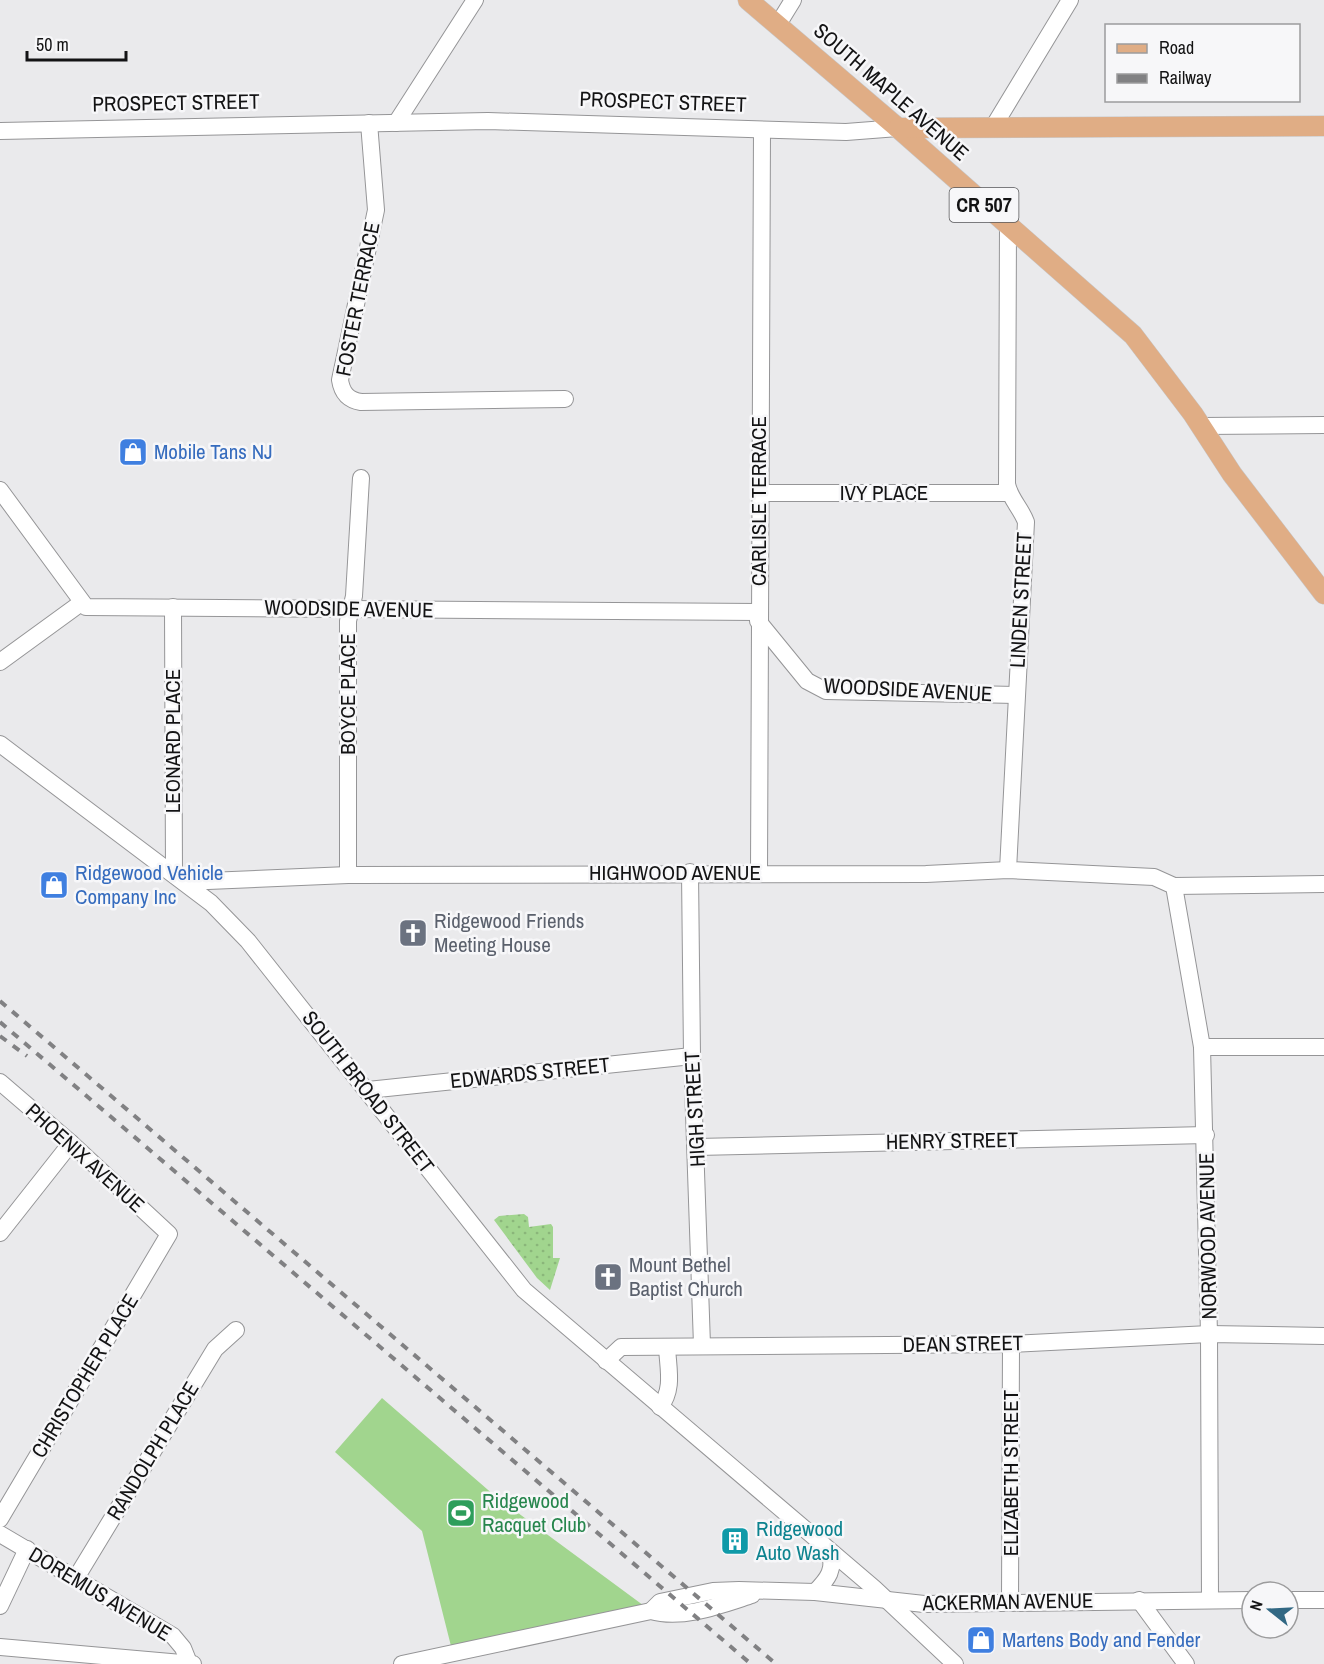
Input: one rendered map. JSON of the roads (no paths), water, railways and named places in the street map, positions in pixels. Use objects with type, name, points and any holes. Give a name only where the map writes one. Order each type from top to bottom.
[{"type":"main road","name":"SOUTH MAPLE AVENUE","points":[[748,0],[898,128],[1133,335],[1201,426]]},
{"type":"main road","name":"PROSPECT STREET","points":[[898,128],[1324,126]]},
{"type":"main road","name":"CR 507","points":[[1201,426],[1232,474],[1324,594]]},
{"type":"street","points":[[396,123],[475,0]]},
{"type":"street","points":[[777,26],[794,0]]},
{"type":"street","points":[[992,129],[1070,0]]},
{"type":"street","name":"PROSPECT STREET","points":[[0,131],[488,121],[846,132],[898,128]]},
{"type":"street","name":"FOSTER TERRACE","points":[[369,123],[376,210],[340,380],[347,397],[362,402],[565,399]]},
{"type":"street","name":"CARLISLE TERRACE","points":[[759,873],[758,616],[762,130]]},
{"type":"street","points":[[1008,226],[1009,493]]},
{"type":"street","points":[[1201,426],[1324,425]]},
{"type":"street","name":"BOYCE PLACE","points":[[348,874],[350,609],[354,596],[361,478]]},
{"type":"street","points":[[0,490],[81,603],[0,662]]},
{"type":"street","name":"IVY PLACE","points":[[759,493],[1009,493]]},
{"type":"street","name":"LINDEN STREET","points":[[1008,870],[1026,522],[1009,493]]},
{"type":"street","name":"WOODSIDE AVENUE","points":[[81,603],[86,607],[758,616],[807,681],[826,691],[1016,695]]},
{"type":"street","name":"LEONARD PLACE","points":[[172,607],[179,878]]},
{"type":"street","name":"SOUTH BROAD STREET","points":[[0,744],[211,903],[248,941],[524,1290],[887,1600],[955,1664]]},
{"type":"street","name":"HIGHWOOD AVENUE","points":[[179,878],[348,874],[690,872],[926,874],[1008,870],[1154,877],[1170,884],[1324,884]]},
{"type":"street","name":"HIGH STREET","points":[[690,872],[692,1056],[697,1147],[702,1345]]},
{"type":"street","name":"NORWOOD AVENUE","points":[[1170,884],[1202,1047],[1206,1135],[1209,1334],[1210,1600]]},
{"type":"street","points":[[1202,1047],[1324,1047]]},
{"type":"street","name":"EDWARDS STREET","points":[[368,1090],[692,1056]]},
{"type":"street","name":"PHOENIX AVENUE","points":[[0,1082],[71,1143],[169,1234]]},
{"type":"street","name":"HENRY STREET","points":[[697,1147],[1206,1135]]},
{"type":"street","points":[[0,1233],[71,1143]]},
{"type":"street","name":"CHRISTOPHER PLACE","points":[[0,1519],[169,1234]]},
{"type":"street","name":"RANDOLPH PLACE","points":[[76,1578],[214,1349],[236,1330]]},
{"type":"street","name":"DEAN STREET","points":[[606,1360],[621,1347],[1011,1344],[1209,1334],[1324,1336]]},
{"type":"street","name":"ELIZABETH STREET","points":[[1010,1603],[1011,1344]]},
{"type":"street","points":[[660,1407],[668,1397],[670,1390],[667,1347]]},
{"type":"street","name":"DOREMUS AVENUE","points":[[0,1534],[173,1636],[183,1647],[191,1664]]},
{"type":"street","points":[[0,1606],[27,1549]]},
{"type":"street","points":[[815,1592],[829,1576],[832,1567],[833,1560],[828,1551]]},
{"type":"street","name":"ACKERMAN AVENUE","points":[[402,1664],[651,1611],[660,1602],[713,1591],[815,1592],[924,1604],[1240,1600]]},
{"type":"street","points":[[1138,1600],[1186,1664]]},
{"type":"street","points":[[1300,1600],[1324,1600]]},
{"type":"street","points":[[0,1647],[191,1664]]},
{"type":"railway","points":[[0,1001],[776,1664]]},
{"type":"railway","points":[[0,1022],[751,1664]]},
{"type":"railway","points":[[0,1036],[27,1056]]},
{"type":"place","name":"Mobile Tans NJ","points":[[133,452]]},
{"type":"place","name":"Ridgewood Vehicle Company Inc","points":[[54,885]]},
{"type":"place","name":"Ridgewood Friends Meeting House","points":[[413,933]]},
{"type":"place","name":"Mount Bethel Baptist Church","points":[[608,1277]]},
{"type":"place","name":"Ridgewood Racquet Club","points":[[461,1513]]},
{"type":"place","name":"Ridgewood Auto Wash","points":[[735,1541]]},
{"type":"place","name":"Martens Body and Fender","points":[[981,1640]]}]
